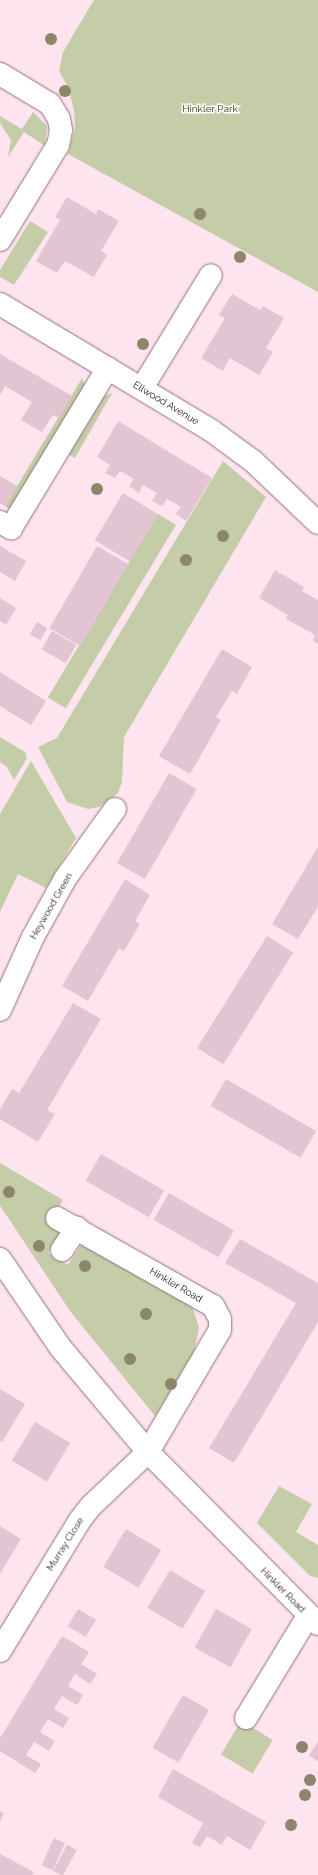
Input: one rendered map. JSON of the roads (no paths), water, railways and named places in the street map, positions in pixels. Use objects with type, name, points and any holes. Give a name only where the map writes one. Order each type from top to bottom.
[{"type":"street","points":[[0,74],[50,104],[60,119],[61,130],[58,145],[0,240]]},
{"type":"street","points":[[142,388],[211,275]]},
{"type":"street","name":"Ellwood Avenue","points":[[0,304],[142,388],[234,446],[284,488],[318,523]]},
{"type":"street","points":[[0,522],[11,528],[108,368]]},
{"type":"street","name":"Heywood Green","points":[[0,1010],[33,937],[65,879],[115,809]]},
{"type":"street","name":"Hinkler Road","points":[[57,1218],[213,1306],[220,1319],[220,1330],[148,1452]]},
{"type":"street","points":[[62,1250],[77,1228]]},
{"type":"street","name":"Hinkler Road","points":[[0,1259],[60,1346],[148,1452],[313,1620]]},
{"type":"street","name":"Murray Close","points":[[0,1651],[80,1520],[91,1506],[148,1452]]},
{"type":"street","points":[[246,1718],[313,1620]]},
{"type":"park label","name":"Hinkler Park","points":[[210,109]]}]
